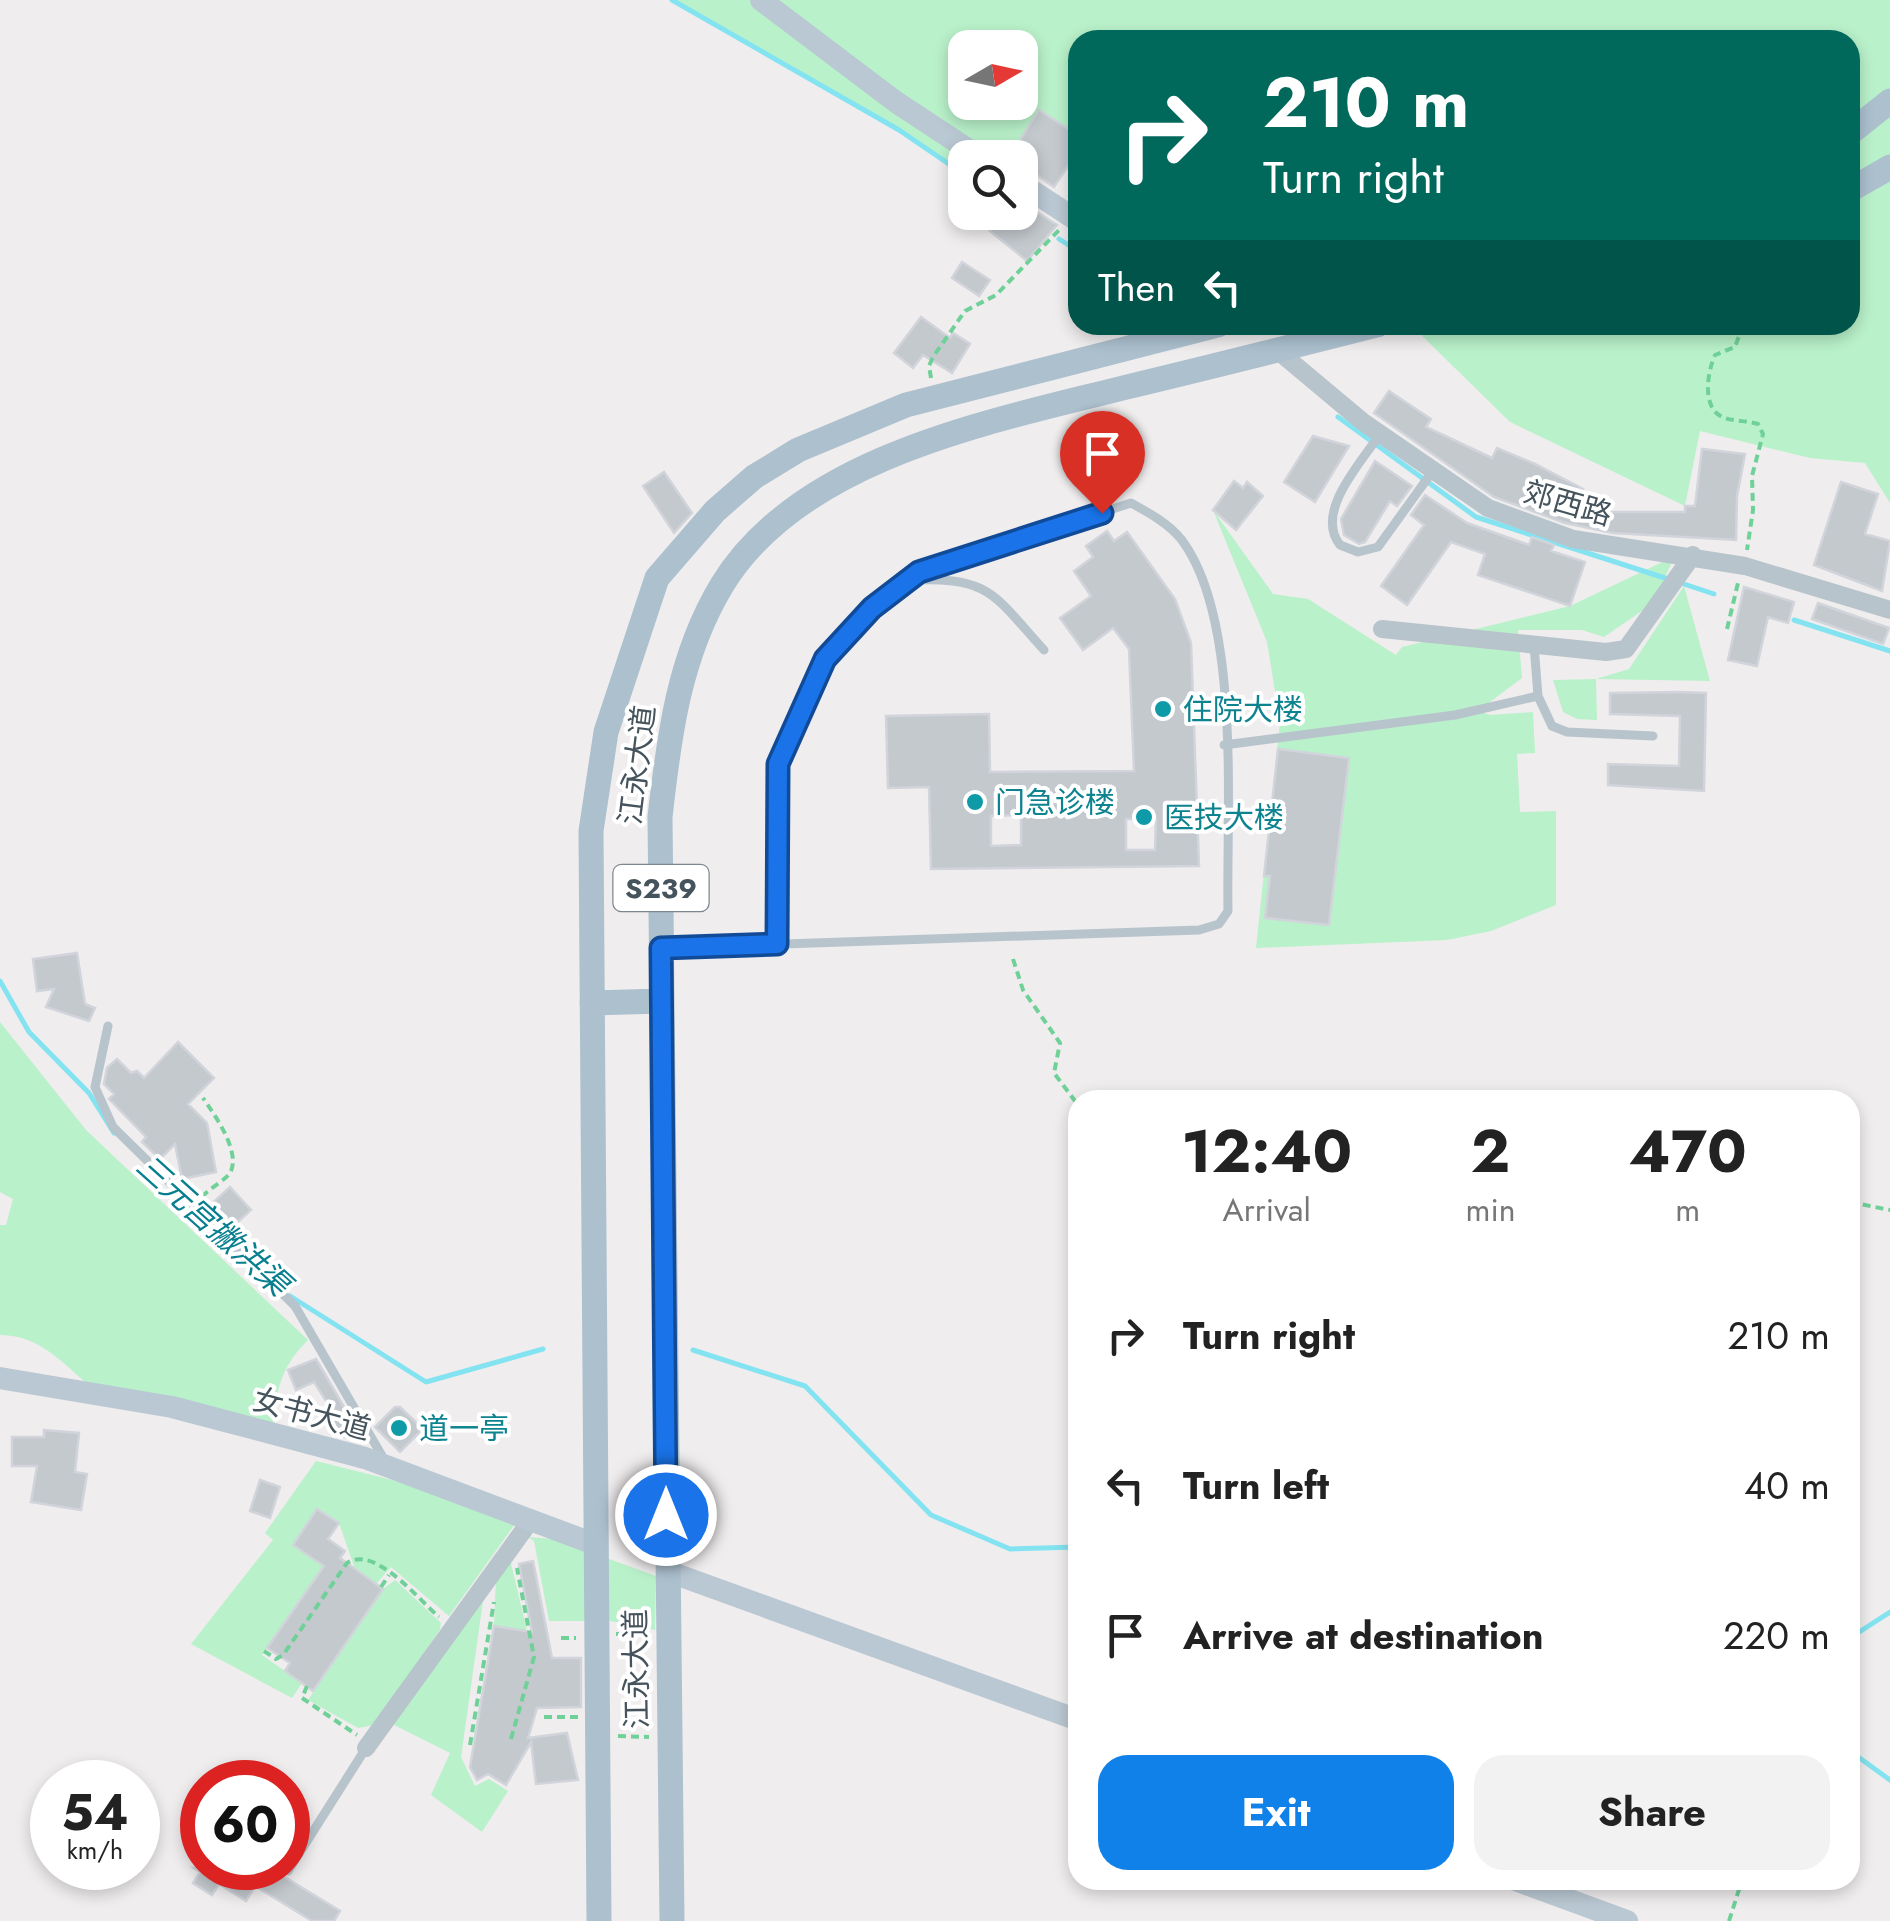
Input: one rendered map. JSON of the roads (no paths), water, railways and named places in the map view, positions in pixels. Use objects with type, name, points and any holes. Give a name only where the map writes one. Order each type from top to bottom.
[{"type":"main road","points":[[761,0],[896,102],[954,140]]},
{"type":"main road","points":[[1860,125],[1890,101]]},
{"type":"main road","points":[[1860,184],[1890,167]]},
{"type":"main road","points":[[1038,195],[1068,215]]},
{"type":"main road","name":"江永大道","points":[[599,1921],[591,831],[606,732],[657,578],[715,511],[754,476],[849,427],[934,398],[1179,335]]},
{"type":"main road","name":"江永大道","points":[[672,1921],[660,817],[670,730],[687,658],[723,583],[759,543],[821,492],[896,454],[973,427],[1337,335]]},
{"type":"main road","points":[[592,1003],[662,1001]]},
{"type":"main road","name":"女书大道","points":[[0,1378],[172,1407],[388,1466],[597,1545]]},
{"type":"main road","points":[[667,1571],[1068,1716]]},
{"type":"main road","points":[[1542,1890],[1627,1921]]},
{"type":"street","name":"郊西路","points":[[1277,350],[1376,440],[1428,478],[1488,508],[1574,538],[1745,566],[1890,610]]},
{"type":"street","points":[[1382,630],[1606,652],[1626,648],[1693,555]]},
{"type":"street","points":[[367,1746],[531,1520]]},
{"type":"lane","points":[[1376,440],[1330,521],[1340,546],[1358,552],[1378,547],[1428,478]]},
{"type":"lane","points":[[661,948],[1199,930],[1219,924],[1228,911],[1222,647],[1202,582],[1181,540],[1157,517],[1131,503],[919,572],[872,608],[825,659],[778,764],[777,944]]},
{"type":"lane","points":[[908,580],[957,578],[991,593],[1044,650]]},
{"type":"lane","points":[[1534,644],[1538,696],[1552,726],[1568,732],[1653,736]]},
{"type":"lane","points":[[1224,745],[1466,713],[1538,696]]},
{"type":"lane","points":[[108,1026],[95,1087],[113,1127],[264,1270],[295,1306],[388,1466]]},
{"type":"lane","points":[[310,1836],[367,1746]]},
{"type":"waterway","points":[[672,0],[899,130],[948,163]]},
{"type":"waterway","points":[[1059,239],[1068,245]]},
{"type":"waterway","points":[[1338,417],[1476,517],[1668,579]]},
{"type":"waterway","points":[[1678,582],[1714,594]]},
{"type":"waterway","points":[[1794,620],[1890,651]]},
{"type":"waterway","name":"三元宫撇洪渠","points":[[0,981],[29,1032],[89,1093],[114,1133]]},
{"type":"waterway","name":"三元宫撇洪渠","points":[[290,1296],[426,1382],[543,1349]]},
{"type":"waterway","name":"三元宫撇洪渠","points":[[693,1350],[805,1386],[931,1515],[1010,1549],[1068,1547]]},
{"type":"waterway","points":[[1860,1632],[1890,1612]]},
{"type":"waterway","name":"三元宫撇洪渠","points":[[1860,1758],[1890,1780]]},
{"type":"place","name":"住院大楼","points":[[1163,709]]},
{"type":"place","name":"门急诊楼","points":[[975,802]]},
{"type":"place","name":"医技大楼","points":[[1144,817]]},
{"type":"place","name":"道一亭","points":[[399,1428]]}]
